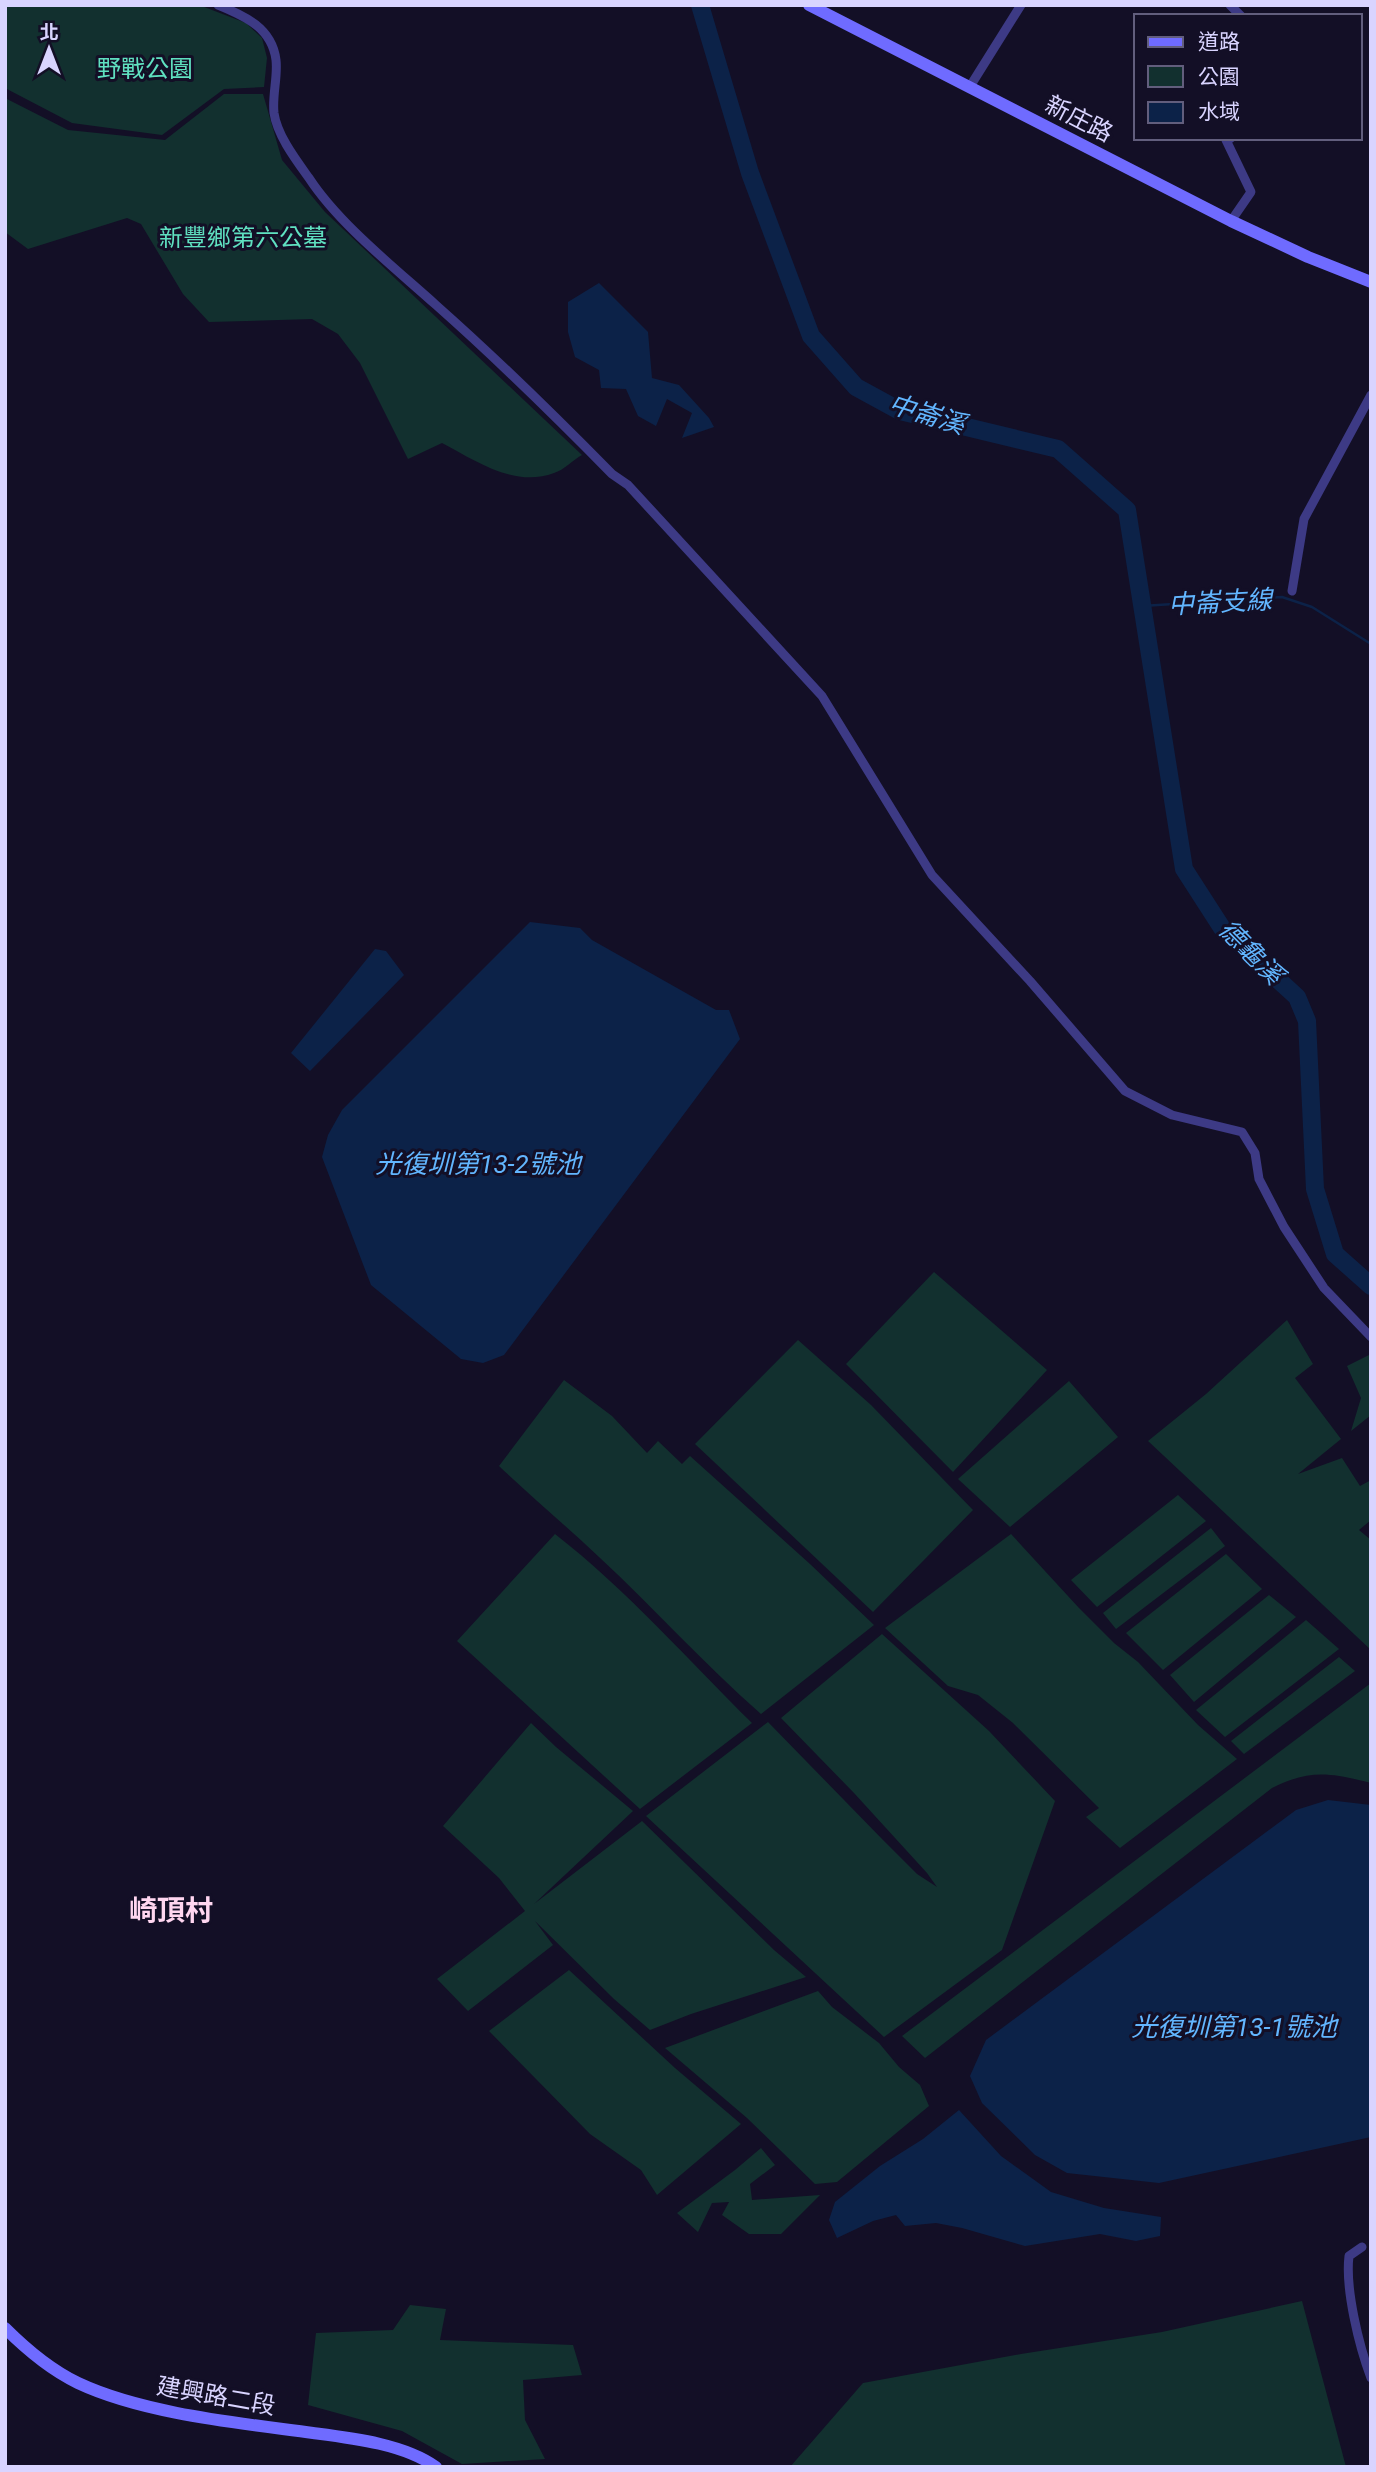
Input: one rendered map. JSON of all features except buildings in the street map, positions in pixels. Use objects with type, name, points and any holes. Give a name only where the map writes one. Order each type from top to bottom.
[{"type":"street","points":[[218,5],[259,25],[270,38],[276,59],[274,113],[280,132],[310,181],[327,201],[391,266],[520,382],[612,474],[628,485],[822,696],[932,875],[1030,981],[1125,1091],[1172,1115],[1242,1132],[1255,1153],[1259,1179],[1284,1227],[1324,1288],[1371,1337]]},
{"type":"street","name":"新庄路","points":[[808,5],[1231,221],[1308,257],[1371,282]]},
{"type":"street","points":[[969,88],[1021,5]]},
{"type":"street","points":[[1226,140],[1251,192],[1231,221]]},
{"type":"street","points":[[1292,591],[1304,519],[1371,396]]},
{"type":"street","points":[[1362,2247],[1349,2256],[1347,2272],[1371,2378]]},
{"type":"street","name":"建興路二段","points":[[5,2328],[45,2362],[76,2382],[111,2396],[156,2409],[343,2437],[419,2455],[436,2467]]},
{"type":"green space","name":"野戰公園","points":[[5,5],[199,5],[246,23],[262,38],[267,58],[264,87],[224,89],[162,135],[72,123],[5,88]]},
{"type":"green space","name":"新豐鄉第六公墓","points":[[224,94],[263,94],[282,160],[325,212],[582,455],[558,472],[539,477],[510,475],[442,443],[408,459],[360,363],[338,334],[312,319],[209,322],[183,294],[141,224],[127,218],[28,249],[5,232],[5,98],[68,130],[165,140]]},
{"type":"green space","points":[[934,1272],[1047,1370],[953,1472],[846,1364]]},
{"type":"green space","points":[[1287,1320],[1313,1364],[1295,1378],[1341,1439],[1298,1474],[1342,1458],[1360,1486],[1371,1480],[1371,1520],[1359,1530],[1371,1540],[1371,1650],[1148,1441],[1206,1394]]},
{"type":"green space","points":[[798,1340],[871,1405],[973,1510],[873,1612],[695,1444]]},
{"type":"green space","points":[[1371,1354],[1371,1415],[1351,1431],[1361,1398],[1347,1366]]},
{"type":"green space","points":[[564,1380],[612,1416],[647,1453],[658,1441],[682,1464],[690,1456],[874,1625],[761,1714],[599,1557],[499,1466]]},
{"type":"green space","points":[[1069,1381],[1118,1437],[1010,1527],[958,1479]]},
{"type":"green space","points":[[1178,1495],[1206,1521],[1097,1607],[1071,1580]]},
{"type":"green space","points":[[1211,1528],[1225,1546],[1116,1629],[1103,1613]]},
{"type":"green space","points":[[555,1534],[607,1578],[752,1723],[640,1809],[457,1641]]},
{"type":"green space","points":[[1011,1534],[1114,1643],[1138,1662],[1198,1725],[1237,1759],[1120,1848],[1086,1817],[1099,1808],[1013,1723],[978,1695],[948,1686],[885,1628]]},
{"type":"green space","points":[[1226,1554],[1262,1589],[1163,1670],[1126,1633]]},
{"type":"green space","points":[[1269,1595],[1296,1617],[1194,1702],[1170,1675]]},
{"type":"green space","points":[[1306,1620],[1339,1649],[1225,1737],[1196,1710]]},
{"type":"green space","points":[[882,1634],[989,1731],[1055,1801],[1002,1950],[884,2037],[646,1816],[768,1722],[917,1874],[937,1887],[854,1793],[781,1718]]},
{"type":"green space","points":[[1339,1657],[1355,1671],[1244,1754],[1231,1741]]},
{"type":"green space","points":[[1371,1683],[1371,1783],[1332,1775],[1309,1775],[1272,1788],[925,2058],[902,2036]]},
{"type":"green space","points":[[531,1723],[633,1811],[534,1904],[642,1821],[774,1950],[806,1977],[650,2030],[614,1999],[535,1921],[553,1945],[468,2011],[437,1979],[525,1911],[499,1878],[443,1826]]},
{"type":"green space","points":[[569,1970],[675,2068],[741,2124],[657,2195],[641,2170],[590,2134],[489,2031]]},
{"type":"green space","points":[[818,1991],[832,2007],[879,2043],[899,2067],[920,2085],[929,2106],[837,2182],[815,2184],[747,2118],[665,2048]]},
{"type":"green space","points":[[761,2148],[775,2165],[750,2184],[752,2200],[820,2195],[781,2234],[749,2234],[722,2215],[729,2202],[712,2203],[698,2232],[677,2213],[735,2170]]},
{"type":"green space","points":[[1302,2301],[1346,2467],[790,2467],[863,2383],[1162,2332]]},
{"type":"green space","points":[[410,2305],[446,2309],[440,2340],[573,2345],[582,2375],[523,2380],[525,2420],[545,2459],[462,2464],[402,2431],[308,2405],[316,2333],[393,2330]]},
{"type":"water","points":[[599,283],[648,332],[652,378],[679,385],[714,427],[682,438],[692,413],[667,399],[656,426],[638,416],[626,389],[601,388],[599,370],[575,357],[568,332],[568,302]]},
{"type":"water","name":"光復圳第13-2號池","points":[[530,922],[580,928],[592,940],[716,1010],[729,1010],[740,1039],[504,1355],[483,1363],[461,1359],[371,1285],[322,1157],[328,1135],[342,1110]]},
{"type":"water","points":[[375,949],[386,951],[404,975],[310,1071],[291,1053]]},
{"type":"water","name":"光復圳第13-1號池","points":[[1328,1800],[1371,1805],[1371,2137],[1159,2183],[1067,2173],[1035,2155],[982,2103],[970,2076],[986,2040],[1296,1810]]},
{"type":"water","points":[[959,2110],[1001,2156],[1051,2192],[1104,2208],[1161,2217],[1160,2236],[1136,2241],[1100,2234],[1025,2246],[936,2223],[905,2226],[896,2215],[873,2221],[837,2238],[829,2220],[835,2202]]},
{"type":"waterway","name":"中崙溪","points":[[700,5],[750,173],[811,336],[856,387],[900,411],[1058,449],[1127,510],[1184,869],[1222,928],[1297,997],[1307,1021],[1315,1189],[1335,1254],[1371,1286]]},
{"type":"waterway","name":"中崙支線","points":[[1142,606],[1282,597],[1312,607],[1371,644]]},
{"type":"district","name":"崎頂村","points":[[171,1910]]},
{"type":"water label","name":"德龜溪","points":[[1251,952]]}]
